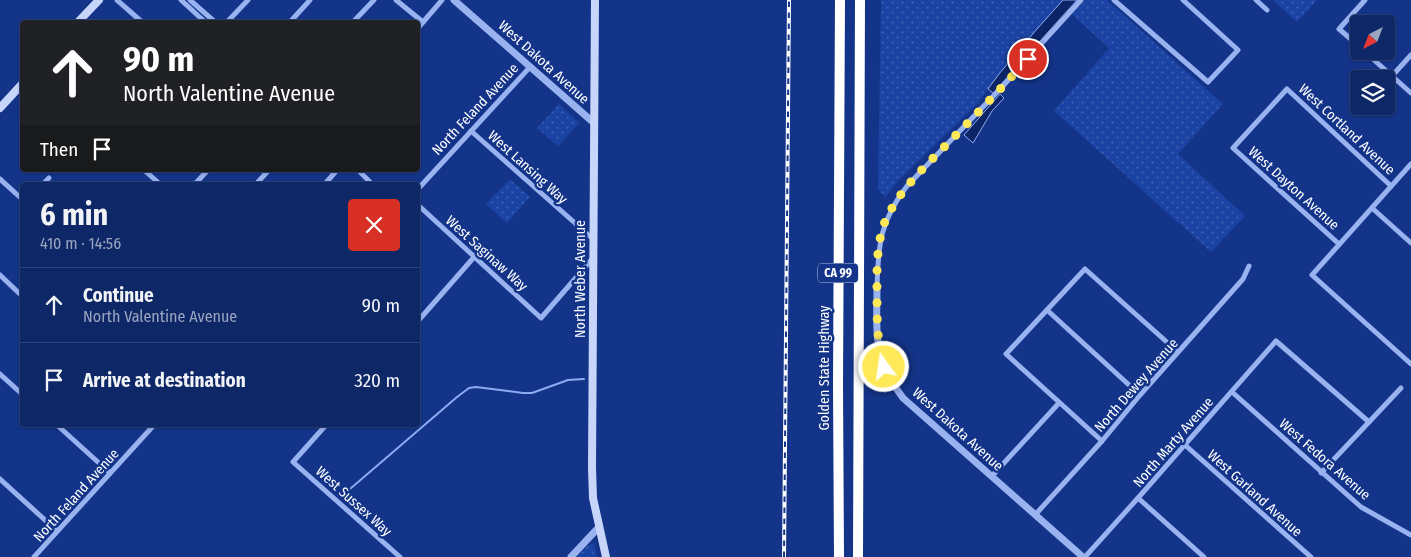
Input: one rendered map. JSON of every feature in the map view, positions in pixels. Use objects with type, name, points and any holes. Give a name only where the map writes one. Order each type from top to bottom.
[{"type":"highway","name":"Golden State Highway","points":[[838,553],[840,0]]},
{"type":"highway","name":"CA 99","points":[[858,557],[860,0]]},
{"type":"main road","points":[[80,20],[99,0]]},
{"type":"main road","name":"North Weber Avenue","points":[[595,0],[592,476],[593,498],[606,557]]},
{"type":"main road","points":[[0,108],[20,86]]},
{"type":"street","points":[[117,0],[140,20]]},
{"type":"street","points":[[181,0],[203,20]]},
{"type":"street","points":[[190,0],[213,20]]},
{"type":"street","points":[[229,20],[248,0]]},
{"type":"street","points":[[292,20],[310,0]]},
{"type":"street","points":[[355,20],[374,0]]},
{"type":"street","points":[[396,0],[423,22]]},
{"type":"street","points":[[420,26],[442,0]]},
{"type":"street","name":"West Dakota Avenue","points":[[454,0],[594,123]]},
{"type":"street","points":[[877,288],[878,257],[884,226],[891,210],[907,186],[1002,87],[1081,0]]},
{"type":"street","points":[[1114,0],[1208,82],[1238,50],[1183,0]]},
{"type":"street","points":[[1256,0],[1267,10]]},
{"type":"street","points":[[1352,15],[1365,0]]},
{"type":"street","points":[[1350,17],[1339,29],[1350,38]]},
{"type":"street","points":[[1395,73],[1411,55]]},
{"type":"street","points":[[1374,60],[1385,70]]},
{"type":"street","name":"North Feland Avenue","points":[[420,187],[530,67]]},
{"type":"street","points":[[1395,79],[1411,93]]},
{"type":"street","name":"West Cortland Avenue","points":[[1233,148],[1287,89],[1391,186]]},
{"type":"street","name":"West Lansing Way","points":[[471,131],[593,239]]},
{"type":"street","name":"West Dayton Avenue","points":[[1233,148],[1339,244]]},
{"type":"street","points":[[1411,164],[1312,275],[1411,364]]},
{"type":"street","points":[[146,172],[158,182]]},
{"type":"street","points":[[197,182],[206,172]]},
{"type":"street","points":[[258,182],[267,172]]},
{"type":"street","points":[[327,182],[335,172]]},
{"type":"street","points":[[360,172],[370,182]]},
{"type":"street","points":[[45,182],[49,178]]},
{"type":"street","points":[[0,179],[20,198]]},
{"type":"street","name":"West Saginaw Way","points":[[420,207],[541,318],[593,258]]},
{"type":"street","points":[[1372,208],[1411,243]]},
{"type":"street","points":[[420,319],[475,256]]},
{"type":"street","name":"North Dewey Avenue","points":[[1035,515],[1243,279],[1249,266]]},
{"type":"street","points":[[1102,441],[1006,354],[1085,269],[1178,352]]},
{"type":"street","points":[[0,275],[20,294]]},
{"type":"street","name":"West Dakota Avenue","points":[[877,288],[877,334],[880,352],[884,367],[893,385],[903,398],[1084,557]]},
{"type":"street","points":[[1047,310],[1140,395]]},
{"type":"street","name":"North Marty Avenue","points":[[1084,557],[1276,341],[1369,422]]},
{"type":"street","points":[[0,374],[20,392]]},
{"type":"street","points":[[1321,472],[1401,388]]},
{"type":"street","name":"West Fedora Avenue","points":[[1232,392],[1361,507],[1411,535]]},
{"type":"street","points":[[992,476],[1059,403]]},
{"type":"street","points":[[59,427],[110,473]]},
{"type":"street","name":"North Feland Avenue","points":[[34,557],[152,427]]},
{"type":"street","name":"West Sussex Way","points":[[324,427],[294,462],[400,557]]},
{"type":"street","name":"West Garland Avenue","points":[[1185,445],[1311,557]]},
{"type":"street","points":[[0,479],[57,531]]},
{"type":"street","points":[[1138,498],[1204,557]]},
{"type":"street","points":[[571,557],[599,527]]},
{"type":"shaded area","points":[[881,0],[1063,0],[999,74],[978,103],[900,179],[885,197],[878,189]]},
{"type":"shaded area","points":[[1063,0],[1077,0],[993,93],[988,89],[999,74]]},
{"type":"shaded area","points":[[1085,0],[1107,0],[1223,104],[1178,154],[1245,216],[1211,252],[1054,111],[1109,48],[1072,14]]},
{"type":"shaded area","points":[[1273,0],[1317,0],[1297,22]]},
{"type":"shaded area","points":[[1000,94],[1004,98],[992,111],[973,143],[964,135]]},
{"type":"shaded area","points":[[559,104],[579,123],[558,146],[537,128]]},
{"type":"shaded area","points":[[510,179],[530,197],[507,223],[486,204]]},
{"type":"shaded area","points":[[594,543],[597,557],[577,557],[586,547]]},
{"type":"waterway","points":[[343,495],[469,388],[476,387],[532,393],[568,380],[584,379]]},
{"type":"railway","points":[[784,557],[789,0]]},
{"type":"route","points":[[884,367],[877,334],[878,257],[880,240],[891,210],[907,186],[1028,59]]}]
